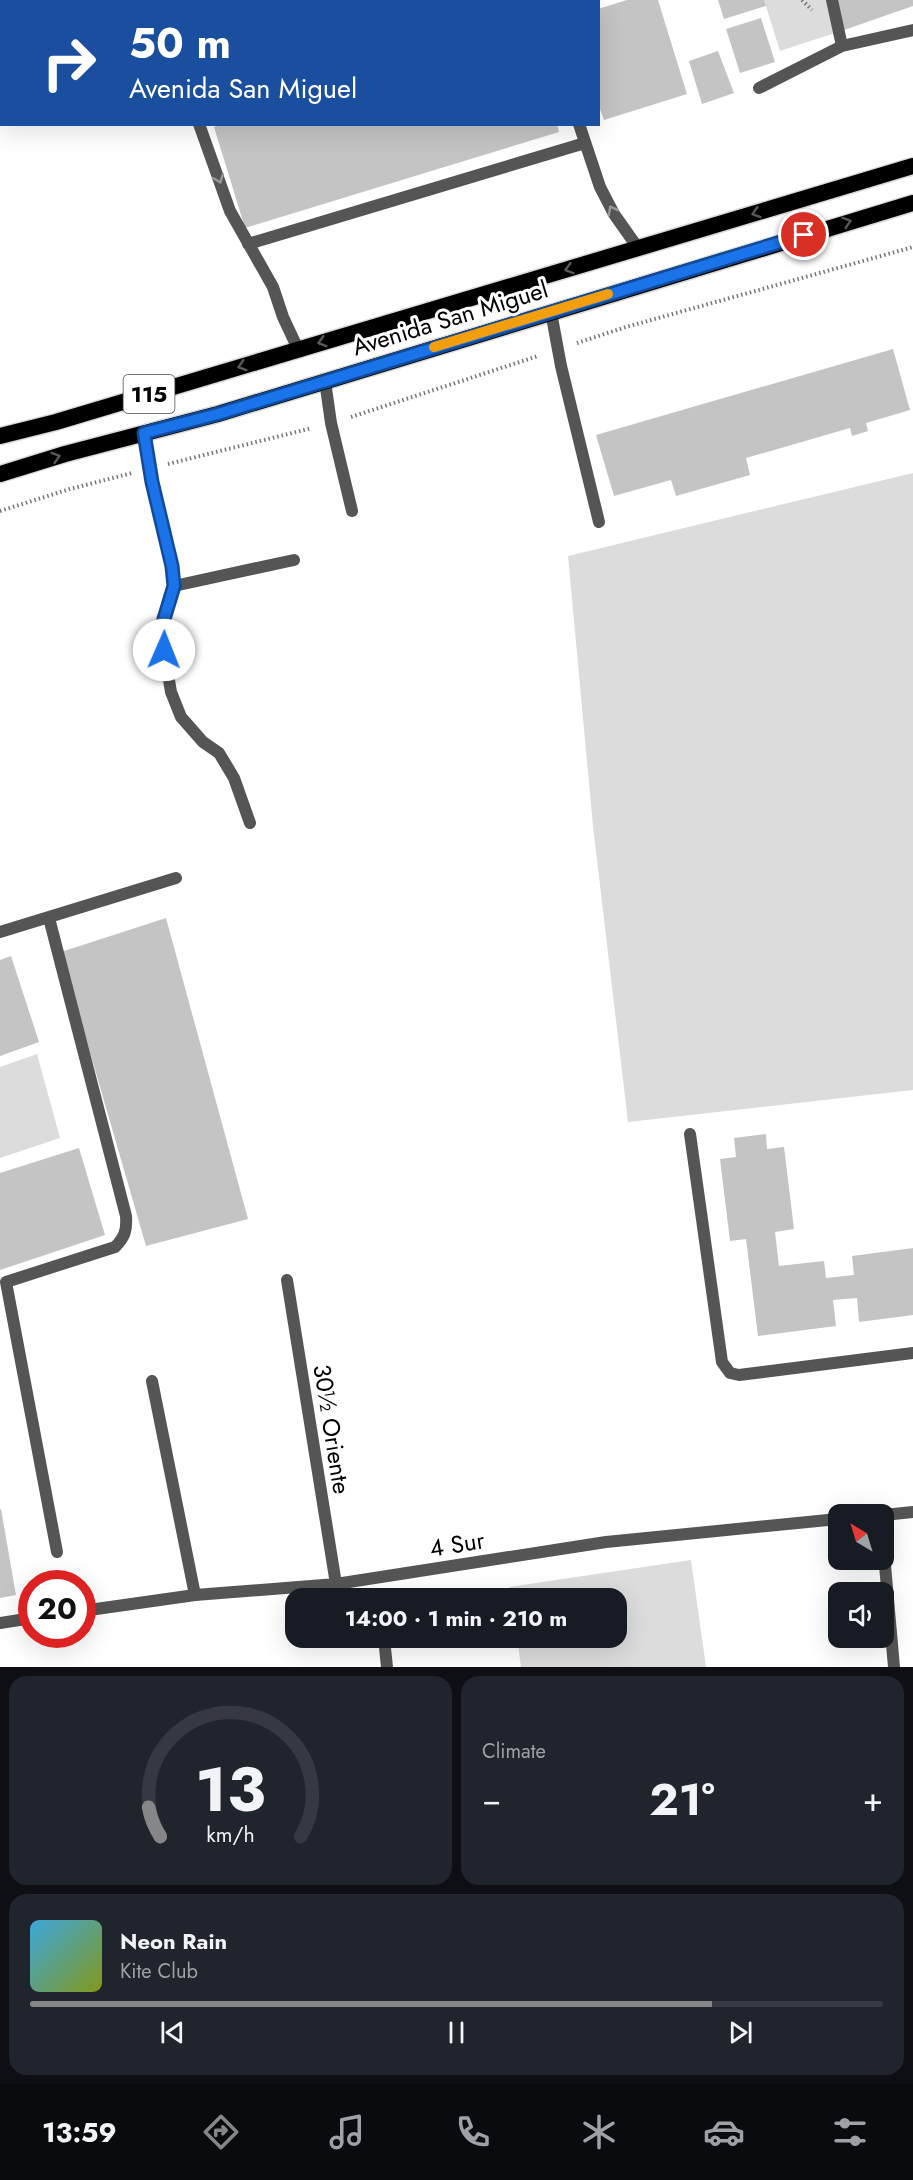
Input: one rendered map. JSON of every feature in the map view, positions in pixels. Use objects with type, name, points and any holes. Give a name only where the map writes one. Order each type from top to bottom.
[{"type":"highway","name":"Avenida San Miguel","points":[[0,436],[56,422],[913,166]]},
{"type":"highway","name":"Avenida San Miguel","points":[[0,474],[218,414],[913,203]]},
{"type":"street","points":[[832,0],[842,46]]},
{"type":"street","points":[[759,88],[842,46],[913,30]]},
{"type":"street","points":[[200,126],[230,211],[273,287],[298,349]]},
{"type":"street","points":[[580,126],[600,187],[614,214],[638,249]]},
{"type":"street","points":[[248,244],[585,143]]},
{"type":"street","points":[[551,312],[599,522]]},
{"type":"street","points":[[325,381],[331,423],[352,511]]},
{"type":"street","points":[[144,433],[172,566],[174,586],[164,619],[164,650],[171,692],[182,717],[203,741],[219,753],[234,778],[250,823]]},
{"type":"street","points":[[174,586],[294,560]]},
{"type":"street","points":[[0,932],[176,878]]},
{"type":"street","points":[[49,918],[126,1216],[127,1228],[123,1239],[115,1247],[3,1283],[57,1552]]},
{"type":"street","points":[[690,1134],[722,1362],[730,1373],[740,1375],[913,1353]]},
{"type":"street","name":"30½ Oriente","points":[[287,1280],[336,1584]]},
{"type":"street","points":[[152,1382],[195,1595]]},
{"type":"street","points":[[894,1514],[913,1512]]},
{"type":"street","name":"4 Sur","points":[[96,1609],[195,1595],[336,1584],[606,1542],[828,1520]]},
{"type":"street","points":[[885,1570],[894,1667]]},
{"type":"street","points":[[0,1623],[18,1620]]},
{"type":"street","points":[[385,1648],[387,1667]]},
{"type":"path","points":[[0,511],[70,489],[331,423],[638,324],[913,247]]},
{"type":"shaded area","points":[[764,0],[834,0],[844,30],[780,51]]},
{"type":"shaded area","points":[[913,473],[913,1090],[628,1122],[593,826],[568,556]]},
{"type":"shaded area","points":[[37,1054],[60,1138],[0,1158],[0,1067]]},
{"type":"shaded area","points":[[691,1560],[706,1667],[521,1667],[518,1648],[627,1648],[627,1588],[509,1587]]},
{"type":"building","points":[[627,0],[658,0],[687,94],[604,120],[600,109],[600,8]]},
{"type":"building","points":[[718,0],[764,0],[766,6],[724,19]]},
{"type":"building","points":[[834,0],[913,0],[913,6],[844,30]]},
{"type":"building","points":[[761,18],[775,62],[740,73],[726,29]]},
{"type":"building","points":[[718,51],[734,93],[702,104],[689,61]]},
{"type":"building","points":[[558,126],[559,132],[245,228],[214,127]]},
{"type":"building","points":[[893,349],[910,410],[866,423],[868,431],[852,436],[850,428],[746,458],[750,475],[676,496],[671,480],[614,496],[596,435]]},
{"type":"building","points":[[166,918],[248,1219],[146,1246],[61,952]]},
{"type":"building","points":[[11,956],[39,1042],[0,1056],[0,960]]},
{"type":"building","points":[[766,1134],[767,1149],[784,1147],[794,1229],[775,1232],[779,1266],[824,1261],[826,1278],[854,1275],[852,1256],[913,1248],[913,1315],[859,1322],[857,1298],[833,1300],[836,1326],[758,1336],[746,1239],[730,1241],[720,1159],[736,1157],[734,1138]]},
{"type":"building","points":[[79,1148],[105,1235],[0,1270],[0,1173]]},
{"type":"building","points":[[0,1510],[16,1595],[0,1598]]},
{"type":"slow traffic","points":[[434,347],[608,294]]},
{"type":"route","points":[[164,650],[164,619],[174,586],[172,566],[152,482],[144,433],[218,414],[804,235]]}]
